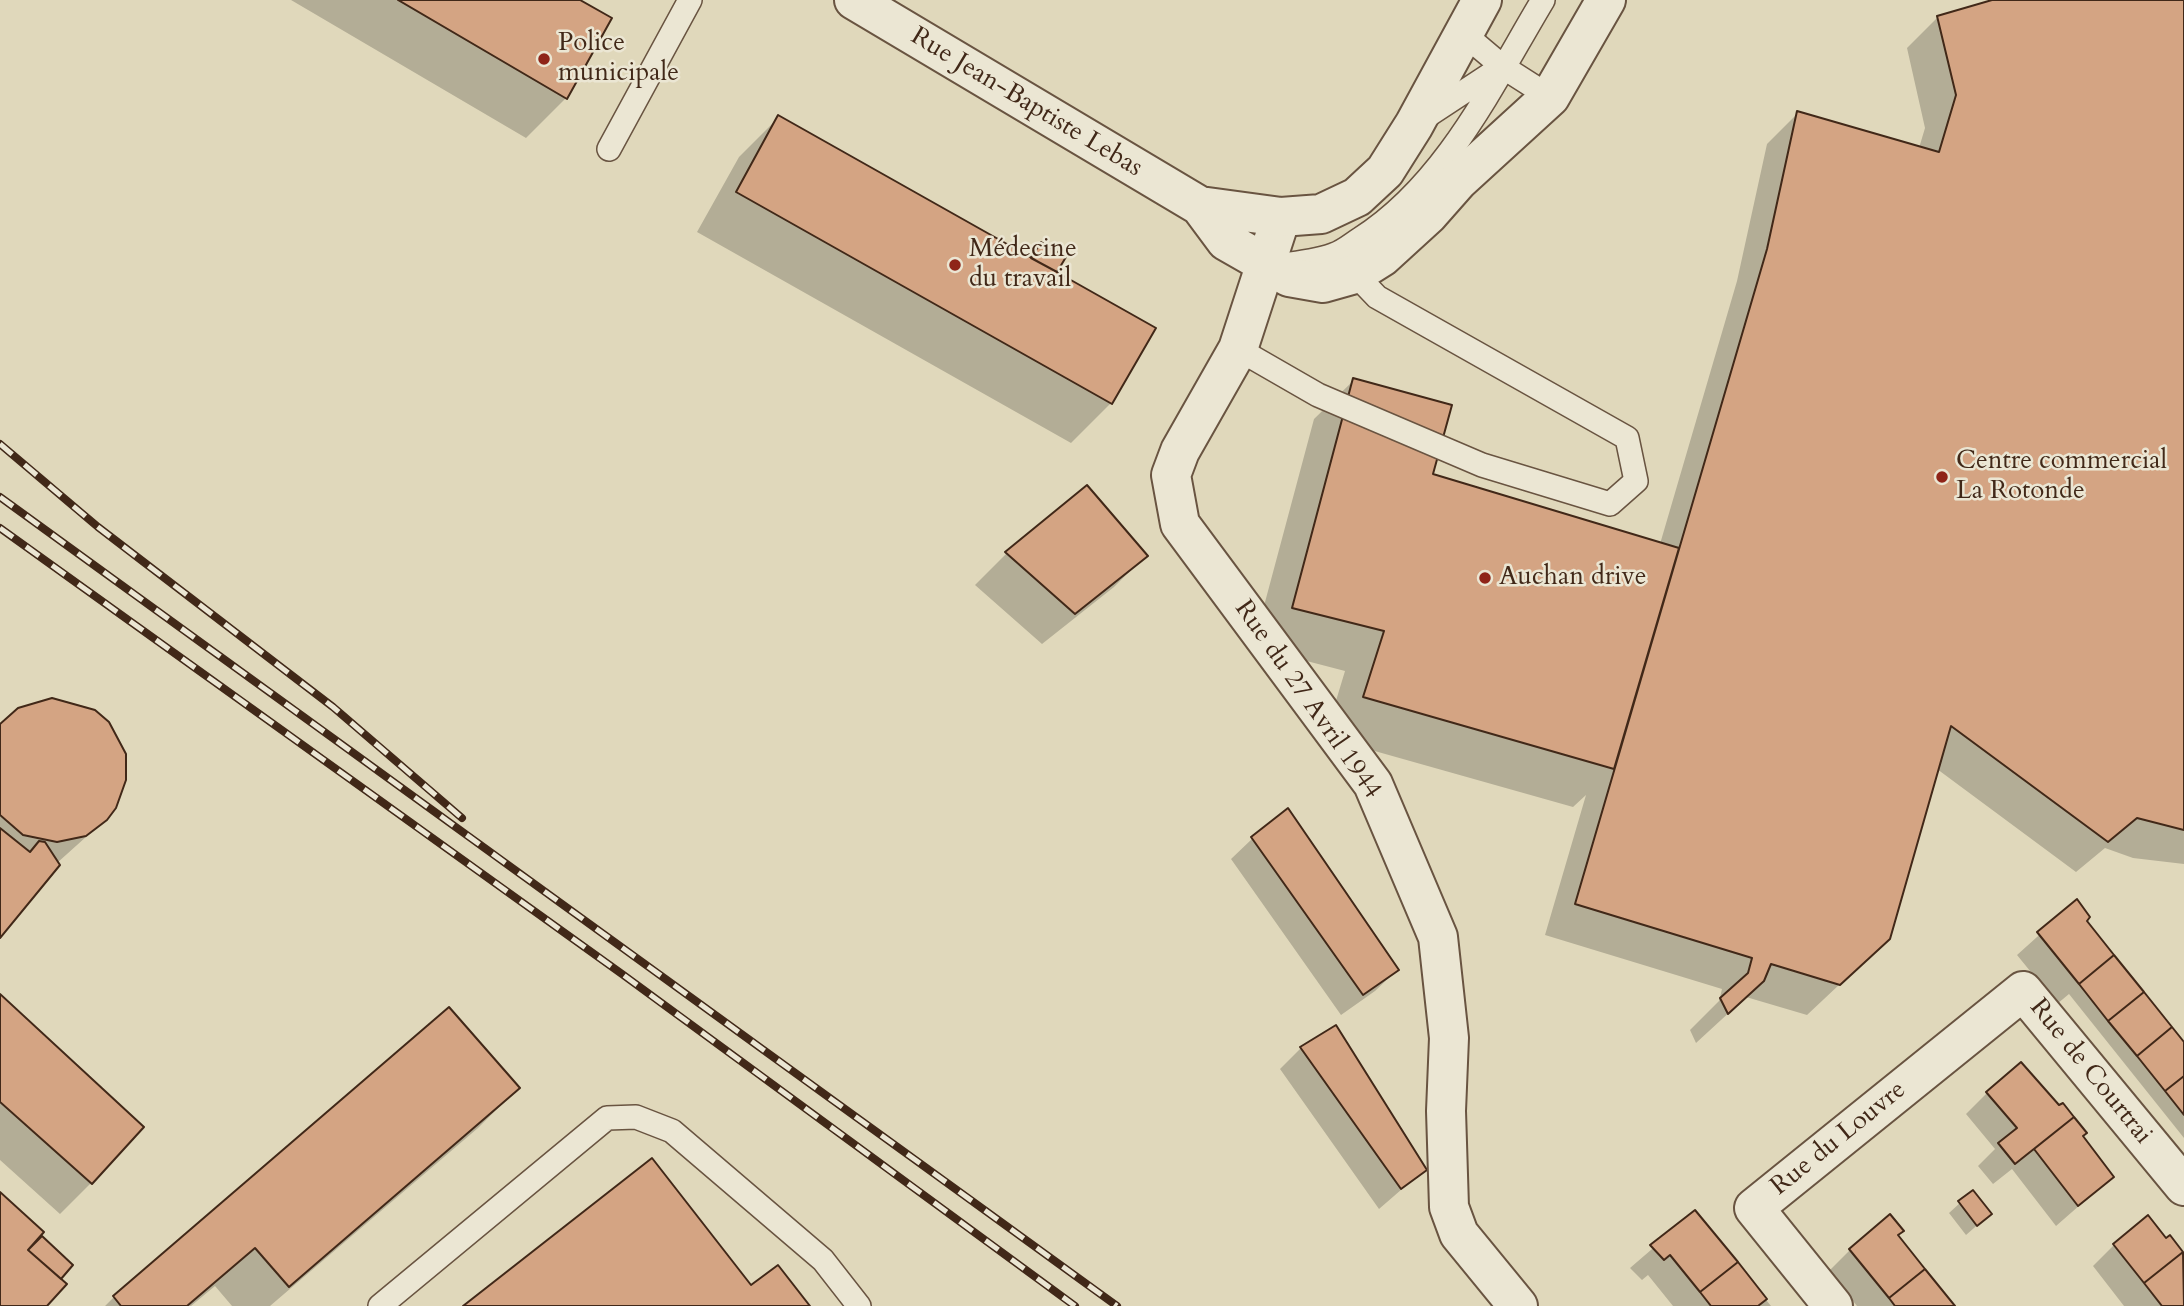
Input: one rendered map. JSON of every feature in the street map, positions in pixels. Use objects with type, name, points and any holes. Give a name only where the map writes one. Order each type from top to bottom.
[{"type":"street","name":"Rue Jean-Baptiste Lebas","points":[[853,0],[1200,206]]},
{"type":"street","points":[[1200,206],[1281,217],[1321,214],[1357,197],[1385,171],[1414,125],[1482,0]]},
{"type":"street","points":[[1200,206],[1226,241],[1265,266],[1289,277],[1323,283],[1355,274],[1382,257],[1419,224],[1458,181],[1550,97],[1606,0]]},
{"type":"street","name":"Rue du 27 Avril 1944","points":[[1281,217],[1238,349],[1180,451],[1171,475],[1180,524],[1373,784],[1438,937],[1449,1038],[1446,1111],[1448,1207],[1458,1234],[1518,1306]]},
{"type":"street","name":"Rue de Courtrai","points":[[2023,991],[2184,1186]]},
{"type":"street","name":"Rue du Louvre","points":[[1833,1306],[1754,1208],[2023,991]]},
{"type":"lane","points":[[609,149],[690,0]]},
{"type":"lane","points":[[1265,266],[1312,262],[1336,254],[1382,225],[1430,179],[1543,0]]},
{"type":"lane","points":[[1464,34],[1503,66],[1550,97]]},
{"type":"lane","points":[[1414,125],[1503,66]]},
{"type":"lane","points":[[1238,349],[1318,395],[1482,465],[1610,503],[1636,481],[1627,438],[1377,297],[1355,274]]},
{"type":"lane","points":[[380,1306],[607,1118],[636,1117],[672,1130],[823,1260],[859,1306]]},
{"type":"building","name":"Police municipale","points":[[398,0],[580,0],[612,18],[567,99]]},
{"type":"building","name":"Centre commercial La Rotonde","points":[[1992,0],[2184,0],[2184,830],[2137,818],[2108,842],[1951,726],[1890,939],[1840,985],[1771,964],[1764,981],[1728,1014],[1720,998],[1748,973],[1752,958],[1575,904],[1767,249],[1797,111],[1939,152],[1956,95],[1937,16]]},
{"type":"building","name":"Médecine du travail","points":[[778,115],[1156,328],[1112,404],[736,192]]},
{"type":"building","points":[[1041,242],[1066,257],[1057,272],[1031,258]]},
{"type":"building","name":"Auchan drive","points":[[1353,378],[1452,405],[1433,474],[1679,548],[1614,769],[1363,697],[1384,631],[1292,608]]},
{"type":"building","points":[[1087,485],[1148,556],[1075,614],[1005,552]]},
{"type":"building","points":[[52,698],[95,710],[109,722],[126,754],[126,780],[116,808],[107,820],[86,836],[57,842],[23,835],[0,815],[0,724],[18,708]]},
{"type":"building","points":[[1288,808],[1399,970],[1363,995],[1251,837]]},
{"type":"building","points":[[0,828],[30,852],[39,841],[45,842],[60,865],[0,938]]},
{"type":"building","points":[[2077,899],[2090,917],[2087,921],[2114,955],[2079,984],[2037,932]]},
{"type":"building","points":[[2114,955],[2144,992],[2108,1021],[2079,984]]},
{"type":"building","points":[[2144,992],[2172,1027],[2137,1056],[2108,1021]]},
{"type":"building","points":[[0,994],[144,1127],[92,1184],[0,1102]]},
{"type":"building","points":[[449,1007],[520,1088],[289,1287],[255,1248],[187,1306],[121,1306],[113,1296]]},
{"type":"building","points":[[1336,1025],[1427,1170],[1401,1189],[1300,1047]]},
{"type":"building","points":[[2172,1027],[2184,1042],[2184,1076],[2165,1091],[2137,1056]]},
{"type":"building","points":[[2021,1062],[2059,1105],[2063,1103],[2074,1117],[2015,1164],[1998,1143],[2017,1128],[1986,1092]]},
{"type":"building","points":[[2184,1076],[2184,1115],[2165,1091]]},
{"type":"building","points":[[2074,1117],[2087,1133],[2083,1136],[2114,1177],[2078,1206],[2034,1149]]},
{"type":"building","points":[[652,1158],[751,1285],[778,1265],[810,1306],[463,1306]]},
{"type":"building","points":[[1973,1190],[1992,1214],[1977,1226],[1958,1201]]},
{"type":"building","points":[[0,1192],[44,1232],[28,1250],[67,1284],[47,1306],[0,1306]]},
{"type":"building","points":[[1695,1210],[1738,1262],[1700,1292],[1670,1255],[1664,1260],[1650,1245]]},
{"type":"building","points":[[1890,1214],[1904,1231],[1898,1235],[1925,1269],[1889,1298],[1849,1249]]},
{"type":"building","points":[[2148,1215],[2166,1238],[2170,1235],[2183,1252],[2144,1283],[2113,1244]]},
{"type":"building","points":[[42,1236],[73,1265],[61,1279],[28,1250]]},
{"type":"building","points":[[2183,1252],[2184,1306],[2162,1306],[2144,1283]]},
{"type":"building","points":[[1738,1262],[1767,1299],[1758,1306],[1711,1306],[1700,1292]]},
{"type":"building","points":[[1925,1269],[1955,1306],[1895,1306],[1889,1298]]},
{"type":"railway","points":[[0,444],[98,527],[333,707],[462,818]]},
{"type":"railway","points":[[0,497],[1117,1306]]},
{"type":"railway","points":[[0,528],[622,974],[1075,1306]]},
{"type":"place","name":"Police municipale","points":[[544,59]]},
{"type":"place","name":"Médecine du travail","points":[[955,265]]},
{"type":"place","name":"Centre commercial La Rotonde","points":[[1942,477]]},
{"type":"place","name":"Auchan drive","points":[[1485,578]]}]
